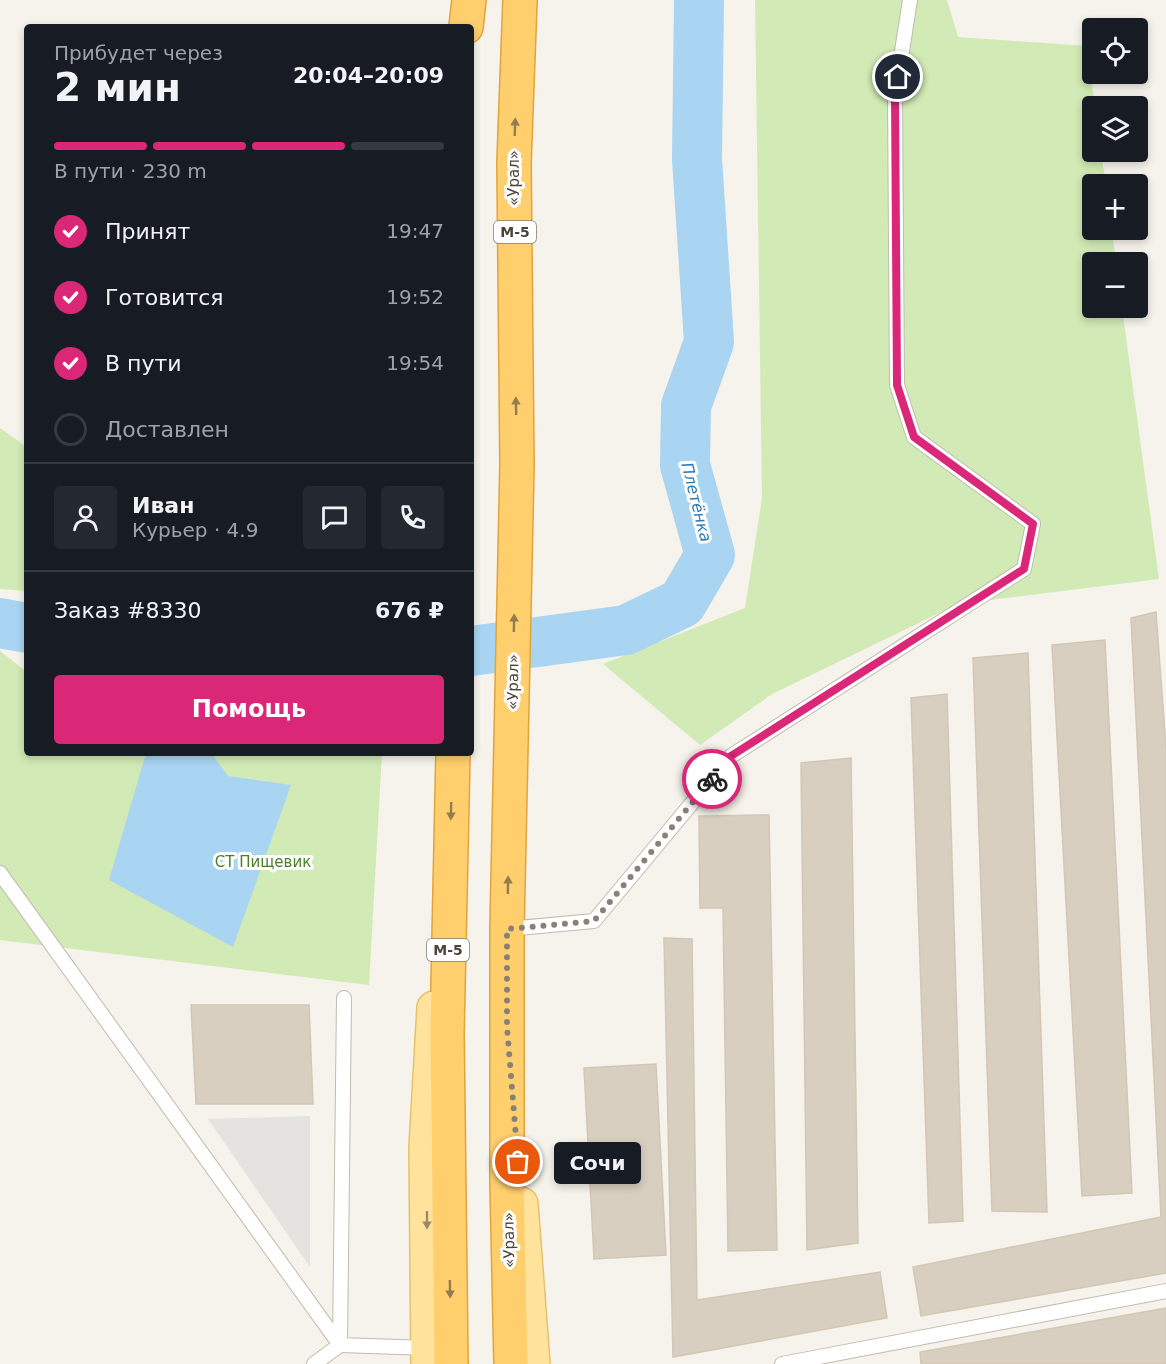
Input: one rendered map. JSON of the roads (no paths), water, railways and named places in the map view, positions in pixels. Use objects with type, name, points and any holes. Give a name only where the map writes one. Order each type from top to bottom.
[{"type":"highway","points":[[466,24],[469,0]]},
{"type":"highway","name":"«Урал»","points":[[511,1364],[507,929],[517,465],[514,163],[520,0]]},
{"type":"highway","name":"М-5","points":[[436,1359],[447,1146],[453,756]]},
{"type":"main road","points":[[507,1027],[533,1364]]},
{"type":"lane","points":[[507,929],[594,921],[731,756],[1024,569],[1033,524],[914,437],[897,385],[895,96],[910,0]]},
{"type":"lane","points":[[0,873],[340,1345]]},
{"type":"lane","points":[[340,1345],[344,998]]},
{"type":"lane","points":[[782,1364],[1166,1291]]},
{"type":"lane","points":[[314,1364],[340,1345],[436,1359]]},
{"type":"water","points":[[145,756],[213,756],[228,776],[291,785],[233,947],[109,880]]},
{"type":"waterway","name":"Плетёнка","points":[[474,651],[626,630],[682,603],[710,555],[685,465],[686,406],[709,342],[697,159],[699,0]]},
{"type":"waterway","name":"Плетёнка","points":[[0,623],[24,627]]},
{"type":"place","name":"Сочи","points":[[518,1162]]},
{"type":"park label","name":"СТ Пищевик","points":[[263,862]]}]
